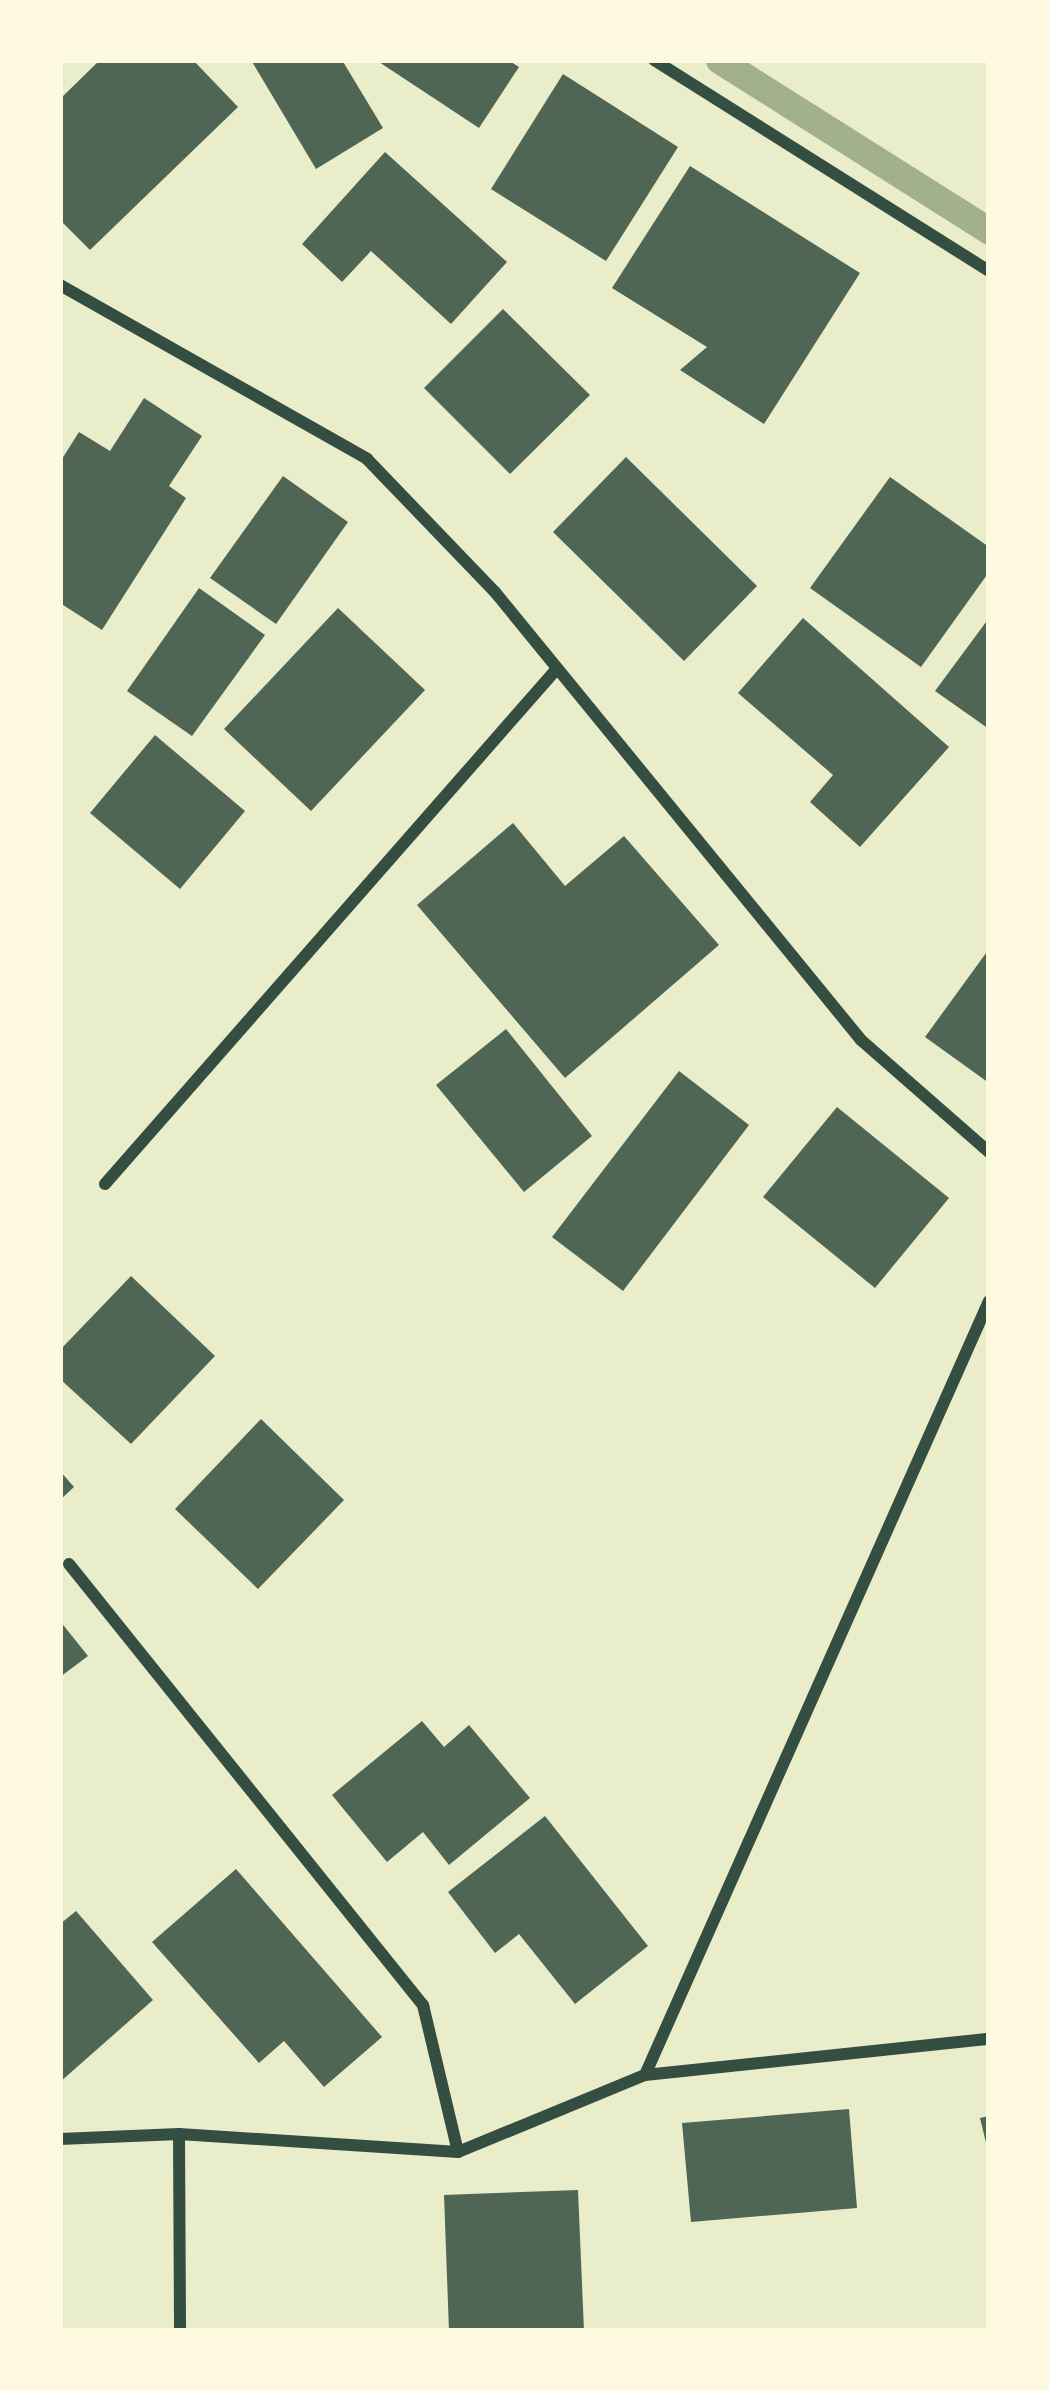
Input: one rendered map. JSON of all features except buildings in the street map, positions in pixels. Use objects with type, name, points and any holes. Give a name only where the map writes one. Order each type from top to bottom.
[{"type":"street","points":[[653,60],[989,271]]},
{"type":"street","points":[[60,285],[367,459],[495,592],[554,672],[861,1040],[989,1152]]},
{"type":"street","points":[[105,1184],[554,672]]},
{"type":"street","points":[[645,2075],[989,1300]]},
{"type":"street","points":[[69,1564],[423,2005],[458,2152]]},
{"type":"street","points":[[60,2139],[179,2134],[458,2152],[645,2075],[989,2039]]},
{"type":"street","points":[[179,2134],[180,2331]]},
{"type":"waterway","points":[[719,60],[989,231]]}]
